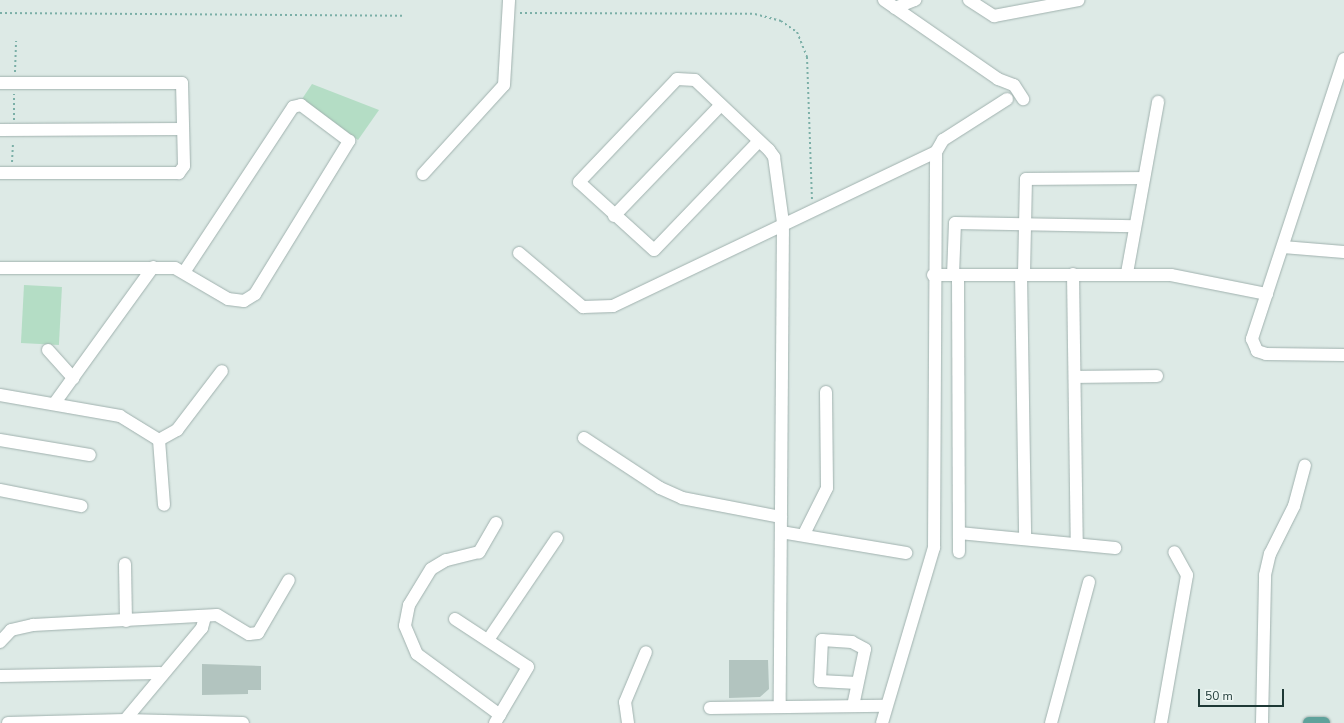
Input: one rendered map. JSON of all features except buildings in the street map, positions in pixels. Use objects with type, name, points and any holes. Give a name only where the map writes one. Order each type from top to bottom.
[{"type":"main road","points":[[1309,723],[1324,723]]},
{"type":"street","points":[[423,174],[500,94],[507,77],[509,0]]},
{"type":"street","points":[[884,0],[998,79],[1014,85],[1023,99]]},
{"type":"street","points":[[895,8],[915,0]]},
{"type":"street","points":[[970,0],[986,12],[1003,16],[1079,0]]},
{"type":"street","points":[[984,0],[986,12]]},
{"type":"street","points":[[1344,59],[1252,339],[1256,351],[1279,356],[1344,355]]},
{"type":"street","points":[[759,141],[654,250],[614,216],[579,182],[673,80],[695,80],[759,141],[776,162],[787,221],[781,532],[780,707]]},
{"type":"street","points":[[0,83],[182,83],[184,166],[179,173],[0,173]]},
{"type":"street","points":[[882,723],[885,706],[934,548],[933,275],[936,152],[943,140],[1007,99]]},
{"type":"street","points":[[1127,273],[1158,102]]},
{"type":"street","points":[[0,268],[153,267],[184,271],[236,302],[256,294],[349,141],[301,105],[293,107],[184,271]]},
{"type":"street","points":[[614,216],[721,105]]},
{"type":"street","points":[[0,130],[183,129]]},
{"type":"street","points":[[519,253],[583,307],[603,308],[623,303],[666,279],[936,152]]},
{"type":"street","points":[[1025,540],[1022,274],[1026,179],[1144,178]]},
{"type":"street","points":[[959,552],[953,224],[1135,226]]},
{"type":"street","points":[[1283,247],[1344,252]]},
{"type":"street","points":[[54,404],[153,267]]},
{"type":"street","points":[[933,275],[1127,273],[1171,275],[1267,294]]},
{"type":"street","points":[[1073,274],[1077,544]]},
{"type":"street","points":[[48,350],[73,378]]},
{"type":"street","points":[[159,440],[177,430],[222,371]]},
{"type":"street","points":[[1075,377],[1157,376]]},
{"type":"street","points":[[804,534],[828,488],[826,392]]},
{"type":"street","points":[[0,395],[120,416],[159,440]]},
{"type":"street","points":[[584,438],[660,488],[682,498],[782,516]]},
{"type":"street","points":[[0,440],[90,455]]},
{"type":"street","points":[[159,440],[164,505]]},
{"type":"street","points":[[1262,723],[1265,575],[1270,554],[1294,506],[1305,465]]},
{"type":"street","points":[[0,490],[80,506]]},
{"type":"street","points":[[455,619],[528,666],[498,719],[417,654],[405,626],[409,604],[431,570],[446,560],[479,552],[496,523]]},
{"type":"street","points":[[781,532],[804,534],[906,553]]},
{"type":"street","points":[[959,533],[1115,548]]},
{"type":"street","points":[[488,640],[556,538]]},
{"type":"street","points":[[1161,723],[1186,575],[1174,552]]},
{"type":"street","points":[[125,564],[126,621]]},
{"type":"street","points":[[0,642],[6,634],[20,627],[205,617],[217,615],[249,634],[258,633],[289,580]]},
{"type":"street","points":[[1051,723],[1089,582]]},
{"type":"street","points":[[125,720],[160,673],[202,628],[205,617]]},
{"type":"street","points":[[853,706],[865,649],[852,642],[825,639],[820,642],[820,681],[857,683]]},
{"type":"street","points":[[628,723],[625,702],[646,652]]},
{"type":"street","points":[[0,676],[160,673]]},
{"type":"street","points":[[710,708],[885,706]]},
{"type":"street","points":[[8,723],[125,720],[147,722],[243,723]]},
{"type":"path","points":[[0,13],[405,16]]},
{"type":"path","points":[[509,16],[755,14],[781,21],[797,32],[807,57],[810,210]]},
{"type":"path","points":[[14,83],[16,41]]},
{"type":"green space","points":[[312,84],[379,110],[358,140],[302,99]]},
{"type":"green space","points":[[24,285],[62,287],[59,345],[21,343]]}]
